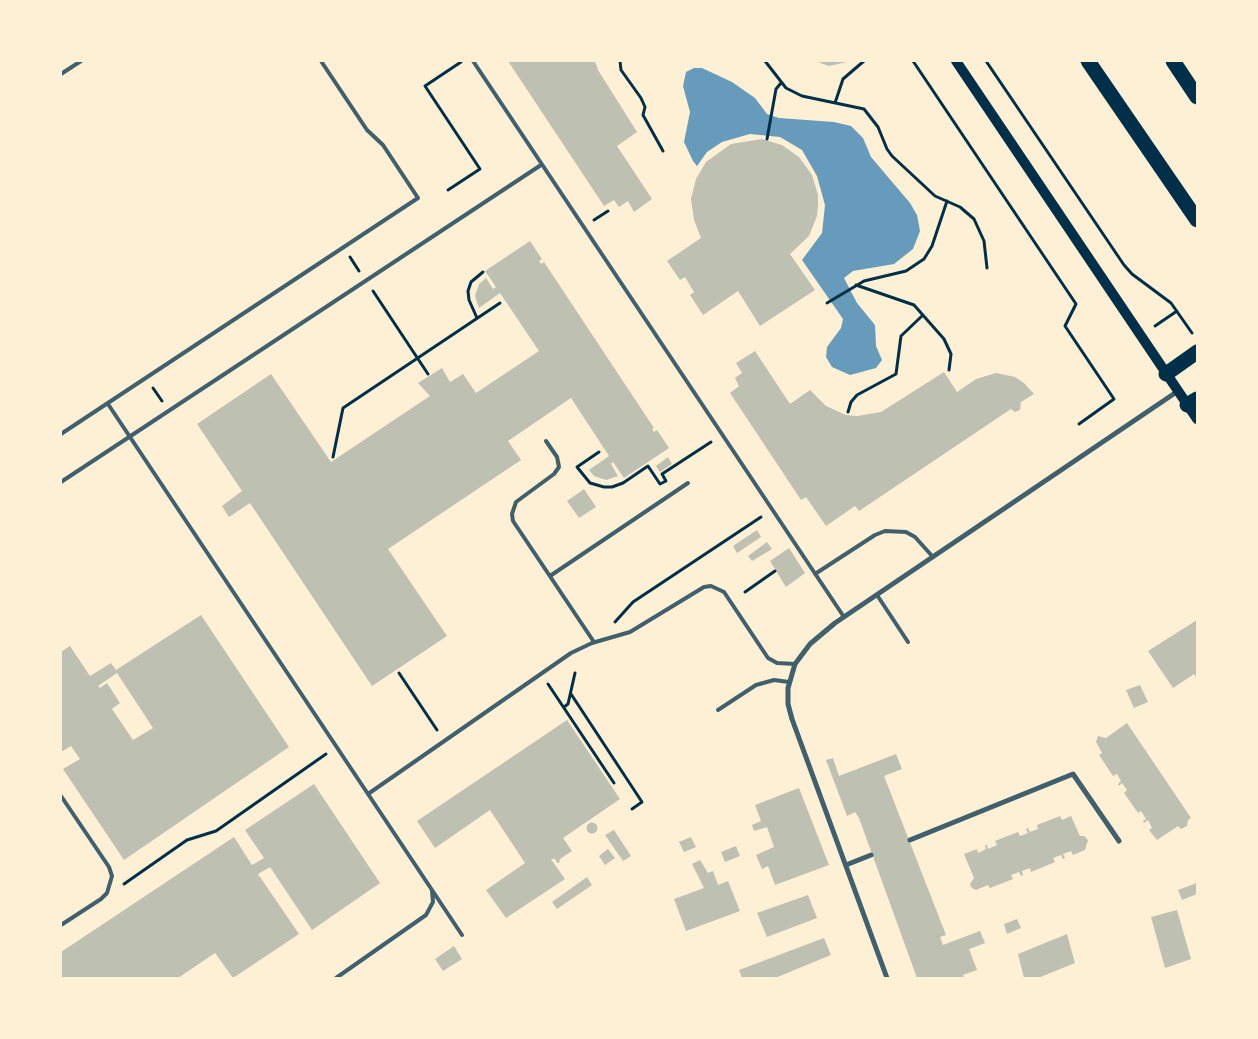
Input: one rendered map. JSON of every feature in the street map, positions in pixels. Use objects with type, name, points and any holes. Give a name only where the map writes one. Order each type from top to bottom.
[{"type":"highway","points":[[1088,61],[1197,220]]},
{"type":"highway","points":[[1173,61],[1197,97]]},
{"type":"highway","points":[[1166,374],[1197,352]]},
{"type":"main road","points":[[956,61],[1166,374],[1178,391],[1192,402],[1197,419]]},
{"type":"street","points":[[887,978],[792,719],[788,704],[789,682],[795,664],[810,644],[844,617],[1178,391]]},
{"type":"street","points":[[910,840],[1073,774],[1119,841]]},
{"type":"street","points":[[846,865],[871,855]]},
{"type":"lane","points":[[61,74],[81,61]]},
{"type":"lane","points":[[61,434],[418,198],[383,145],[367,130],[321,61]]},
{"type":"lane","points":[[472,61],[844,617]]},
{"type":"lane","points":[[61,482],[541,165]]},
{"type":"lane","points":[[108,404],[462,935]]},
{"type":"lane","points":[[546,441],[557,458],[557,471],[516,502],[512,514],[513,521],[594,642]]},
{"type":"lane","points":[[550,576],[688,483]]},
{"type":"lane","points":[[815,574],[874,535],[886,531],[906,532],[915,537],[932,557]]},
{"type":"lane","points":[[368,794],[582,646],[630,632],[698,590],[711,586],[724,592],[768,658],[779,663],[795,664]]},
{"type":"lane","points":[[877,595],[908,642]]},
{"type":"lane","points":[[718,710],[756,685],[774,680],[789,682]]},
{"type":"lane","points":[[61,796],[110,867],[111,885],[101,899],[61,925]]},
{"type":"lane","points":[[336,978],[426,915],[433,902],[430,887]]},
{"type":"path","points":[[448,190],[480,169],[425,86],[462,61]]},
{"type":"path","points":[[620,61],[621,70],[641,98],[645,107],[643,115],[663,151]]},
{"type":"path","points":[[765,61],[781,83],[802,96],[864,109],[878,127],[892,156],[935,196],[969,212],[984,241],[987,268]]},
{"type":"path","points":[[835,104],[843,78],[864,61]]},
{"type":"path","points":[[913,61],[1076,304],[1065,326],[1114,400],[1079,424]]},
{"type":"path","points":[[986,61],[1124,265],[1132,274],[1171,303],[1197,340]]},
{"type":"path","points":[[767,139],[776,89],[781,83]]},
{"type":"path","points":[[827,303],[855,285],[873,278],[906,271],[924,259],[932,246],[947,201]]},
{"type":"path","points":[[350,256],[362,275]]},
{"type":"path","points":[[478,318],[469,300],[468,291],[472,282],[483,272]]},
{"type":"path","points":[[855,285],[914,305],[944,339],[951,354],[949,370]]},
{"type":"path","points":[[372,289],[428,374]]},
{"type":"path","points":[[333,457],[343,408],[500,303]]},
{"type":"path","points":[[1141,336],[1177,311]]},
{"type":"path","points":[[848,412],[851,402],[857,395],[896,374],[901,336],[923,315]]},
{"type":"path","points":[[153,387],[166,406]]},
{"type":"path","points":[[599,452],[577,467],[590,483],[612,487],[623,483],[648,466],[660,484],[666,481],[662,474],[722,434]]},
{"type":"path","points":[[606,639],[621,613],[633,602],[772,509]]},
{"type":"path","points":[[745,592],[775,571]]},
{"type":"path","points":[[399,673],[445,741]]},
{"type":"path","points":[[564,707],[568,704],[575,673]]},
{"type":"path","points":[[541,674],[614,783]]},
{"type":"path","points":[[570,694],[642,802],[632,809]]},
{"type":"path","points":[[101,899],[187,840],[216,831],[337,747]]},
{"type":"water","points":[[694,68],[702,68],[732,82],[755,98],[767,114],[779,118],[834,122],[851,126],[863,138],[871,157],[910,203],[917,215],[920,231],[913,249],[894,264],[853,271],[844,278],[857,303],[875,325],[876,346],[882,360],[876,368],[850,375],[832,367],[826,357],[827,347],[841,328],[843,319],[802,260],[822,233],[825,205],[817,176],[802,150],[780,137],[750,134],[722,142],[707,152],[697,166],[684,142],[690,112],[683,86],[686,72]]},
{"type":"building","points":[[508,61],[595,61],[598,70],[637,132],[617,146],[652,199],[634,212],[628,201],[619,207],[614,200],[604,206]]},
{"type":"building","points":[[815,61],[852,61],[829,66]]},
{"type":"building","points":[[762,139],[782,145],[799,157],[812,175],[818,195],[818,205],[817,216],[809,236],[790,254],[815,290],[760,326],[738,291],[703,315],[690,295],[694,292],[685,277],[680,280],[667,261],[701,238],[694,220],[691,199],[696,179],[706,162],[731,144]]},
{"type":"building","points":[[530,241],[542,259],[539,261],[541,264],[544,262],[654,428],[652,429],[654,432],[657,430],[669,448],[624,478],[613,462],[611,464],[618,476],[606,480],[594,476],[589,470],[609,456],[571,398],[508,441],[521,460],[388,549],[447,636],[372,686],[250,503],[229,517],[222,506],[242,491],[197,424],[271,374],[331,462],[430,396],[418,383],[442,368],[450,382],[463,374],[476,393],[539,351],[500,293],[479,308],[475,296],[479,284],[486,278],[493,289],[496,287],[485,271]]},
{"type":"building","points":[[755,351],[790,404],[810,390],[826,406],[846,415],[857,416],[881,412],[944,372],[957,392],[976,379],[996,373],[1015,377],[1024,383],[1034,394],[1021,402],[1020,410],[1015,412],[1011,409],[859,511],[855,506],[826,526],[806,497],[801,500],[730,393],[739,386],[735,378],[742,373],[736,363]]},
{"type":"building","points":[[668,457],[672,464],[660,472],[656,466]]},
{"type":"building","points":[[584,489],[596,507],[579,518],[567,501]]},
{"type":"building","points":[[757,530],[761,537],[737,553],[733,546]]},
{"type":"building","points":[[767,542],[772,549],[752,561],[748,556]]},
{"type":"building","points":[[789,548],[805,573],[786,587],[770,561]]},
{"type":"building","points":[[201,615],[289,747],[124,860],[63,769],[80,759],[71,746],[61,752],[61,652],[70,646],[90,676],[111,663],[116,670]],"holes":[[[117,673],[153,728],[133,740],[112,709],[120,703],[107,683],[100,688],[98,686]]]},
{"type":"building","points":[[1197,620],[1197,679],[1194,674],[1173,688],[1148,651]]},
{"type":"building","points":[[1140,685],[1148,702],[1134,708],[1126,690]]},
{"type":"building","points":[[567,720],[620,799],[563,838],[572,851],[560,859],[559,863],[555,859],[551,859],[565,879],[506,918],[486,890],[525,863],[490,810],[435,848],[417,821]]},
{"type":"building","points":[[1127,723],[1191,818],[1188,820],[1187,826],[1181,829],[1178,826],[1157,840],[1149,830],[1152,828],[1148,820],[1144,823],[1143,821],[1146,819],[1141,811],[1138,813],[1124,793],[1127,790],[1122,783],[1119,786],[1118,784],[1121,781],[1117,774],[1113,776],[1099,755],[1102,753],[1096,742],[1098,736],[1106,738]]},
{"type":"building","points":[[896,754],[902,769],[884,776],[946,935],[940,937],[943,945],[980,931],[985,943],[969,949],[977,970],[963,975],[964,978],[917,978],[859,818],[855,812],[847,816],[826,760],[833,758],[839,776]]},
{"type":"building","points":[[314,784],[380,883],[312,930],[270,867],[258,874],[299,934],[233,978],[215,953],[178,978],[61,978],[61,952],[234,837],[252,865],[264,858],[245,830]]},
{"type":"building","points":[[799,788],[829,865],[775,885],[768,866],[762,869],[756,855],[774,847],[767,827],[754,831],[752,825],[761,821],[755,805]]},
{"type":"building","points":[[1060,816],[1062,820],[1071,816],[1080,836],[1084,836],[1088,840],[1085,850],[1073,855],[1071,851],[1063,854],[1065,858],[1063,859],[1061,855],[1053,858],[1055,862],[1031,872],[1030,868],[1022,871],[1023,875],[1021,876],[1019,872],[1011,875],[1013,879],[990,888],[988,885],[976,890],[972,888],[970,884],[974,878],[964,854],[977,849],[978,853],[986,849],[985,845],[987,845],[988,849],[997,845],[995,841],[1018,832],[1020,836],[1028,833],[1026,829],[1028,828],[1030,832],[1038,829],[1037,825]]},
{"type":"building","points":[[592,822],[598,828],[592,834],[586,828]]},
{"type":"building","points":[[614,830],[631,856],[623,861],[605,835]]},
{"type":"building","points":[[691,837],[696,847],[684,852],[679,842]]},
{"type":"building","points":[[736,846],[740,856],[725,862],[721,852]]},
{"type":"building","points":[[608,849],[615,858],[605,865],[599,856]]},
{"type":"building","points":[[700,860],[708,873],[713,871],[718,885],[728,881],[740,911],[686,931],[674,899],[704,888],[692,864]]},
{"type":"building","points":[[587,877],[592,885],[557,909],[552,902]]},
{"type":"building","points":[[1197,883],[1197,894],[1182,900],[1178,890]]},
{"type":"building","points":[[808,895],[817,918],[767,937],[757,913]]},
{"type":"building","points":[[1177,910],[1191,959],[1165,968],[1151,917]]},
{"type":"building","points":[[1017,919],[1021,928],[1007,934],[1004,924]]},
{"type":"building","points":[[1067,934],[1075,963],[1038,978],[1024,978],[1018,954]]},
{"type":"building","points":[[824,938],[831,955],[775,978],[742,978],[739,970]]},
{"type":"building","points":[[454,946],[462,959],[443,971],[435,959]]}]
